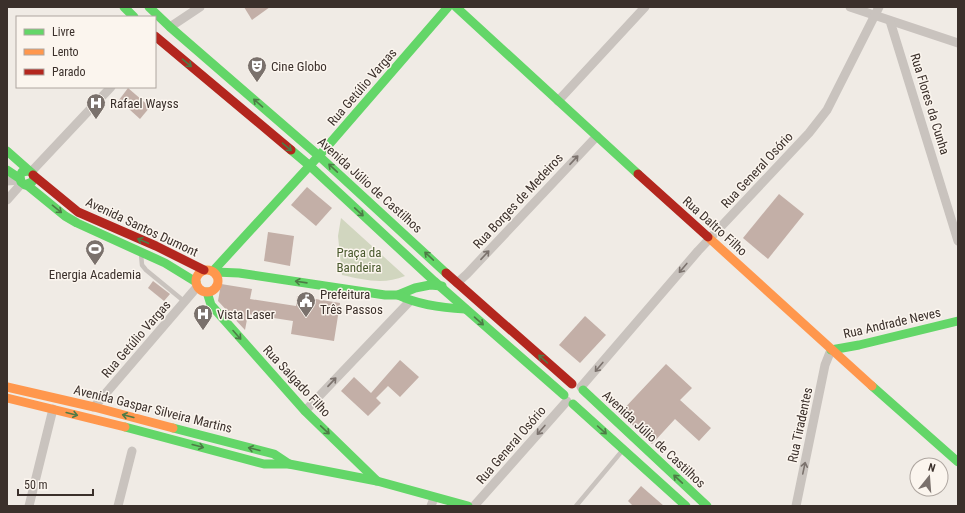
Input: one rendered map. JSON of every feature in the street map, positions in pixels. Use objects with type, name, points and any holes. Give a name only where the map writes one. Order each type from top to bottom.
[{"type":"street","points":[[124,7],[133,16]]},
{"type":"street","name":"Avenida Júlio de Castilhos","points":[[149,7],[319,156],[457,282],[579,387],[707,506]]},
{"type":"street","points":[[156,38],[200,7]]},
{"type":"street","name":"Rua Getúlio Vargas","points":[[210,271],[310,166],[448,7]]},
{"type":"street","name":"Rua Daltro Filho","points":[[456,7],[831,350],[958,462]]},
{"type":"street","points":[[558,101],[645,7]]},
{"type":"street","points":[[850,7],[877,11],[890,21],[958,43]]},
{"type":"street","name":"Rua General Osório","points":[[579,387],[709,239],[809,133],[826,110],[877,11]]},
{"type":"street","name":"Rua Flores da Cunha","points":[[890,21],[958,241]]},
{"type":"street","name":"Avenida Júlio de Castilhos","points":[[156,38],[310,166],[465,309],[686,506]]},
{"type":"street","points":[[7,180],[32,182],[31,173],[110,88]]},
{"type":"street","name":"Rua Borges de Medeiros","points":[[457,282],[467,274],[597,136]]},
{"type":"street","name":"Avenida Santos Dumont","points":[[7,151],[78,212],[210,271],[239,273],[385,295],[398,295],[415,288],[430,285],[450,286],[457,282]]},
{"type":"street","name":"Avenida Santos Dumont","points":[[7,170],[65,216],[77,223],[165,263],[197,284]]},
{"type":"street","points":[[7,200],[22,181]]},
{"type":"street","points":[[210,271],[218,278],[218,285],[213,290],[206,292],[200,290],[197,284],[198,273],[210,271]]},
{"type":"street","name":"Rua Getúlio Vargas","points":[[94,407],[185,302],[197,284]]},
{"type":"street","name":"Rua Salgado Filho","points":[[206,292],[210,305],[305,411],[377,481]]},
{"type":"street","points":[[398,295],[410,301],[441,308],[465,309]]},
{"type":"street","points":[[305,411],[410,301]]},
{"type":"street","name":"Rua Andrade Neves","points":[[831,350],[859,345],[958,321]]},
{"type":"street","name":"Rua Tiradentes","points":[[796,506],[825,366],[831,350]]},
{"type":"street","name":"Avenida Gaspar Silveira Martins","points":[[7,387],[94,407],[274,454],[289,464]]},
{"type":"street","points":[[568,400],[565,390],[566,388],[579,387]]},
{"type":"street","name":"Avenida Júlio de Castilhos","points":[[568,400],[577,404],[582,400],[579,387]]},
{"type":"street","name":"Avenida Gaspar Silveira Martins","points":[[7,398],[137,430],[264,464],[289,464],[377,481],[432,502],[468,506]]},
{"type":"street","name":"Rua General Osório","points":[[474,506],[568,400]]},
{"type":"street","points":[[30,506],[53,409]]},
{"type":"street","points":[[623,449],[633,438]]},
{"type":"street","points":[[118,506],[132,451]]},
{"type":"lane","points":[[141,252],[142,264],[146,270],[185,302]]},
{"type":"lane","points":[[576,506],[623,449]]},
{"type":"green space","name":"Praça da Bandeira","points":[[341,218],[405,276],[397,279],[374,281],[342,275],[338,236]]},
{"type":"building","points":[[244,7],[270,7],[252,20]]},
{"type":"building","points":[[128,88],[150,107],[140,119],[119,100]]},
{"type":"building","points":[[307,187],[332,208],[316,226],[291,205]]},
{"type":"building","points":[[779,194],[804,214],[768,259],[743,238]]},
{"type":"building","points":[[268,232],[294,236],[290,266],[264,261]]},
{"type":"building","points":[[153,281],[170,294],[164,301],[148,288]]},
{"type":"building","name":"Prefeitura Três Passos","points":[[221,284],[252,289],[250,299],[296,306],[297,296],[340,303],[334,341],[291,334],[293,321],[248,314],[245,330],[218,301]]},
{"type":"building","points":[[585,316],[606,335],[580,363],[559,345]]},
{"type":"building","points":[[400,360],[419,377],[400,397],[388,386],[376,398],[381,403],[368,416],[341,391],[354,377],[371,393]]},
{"type":"building","points":[[666,364],[692,388],[680,400],[711,428],[699,441],[675,419],[652,444],[620,413]]},
{"type":"building","points":[[641,486],[664,506],[633,506],[628,501]]},
{"type":"traffic: fast","points":[[124,7],[133,16]]},
{"type":"traffic: fast","points":[[149,7],[319,156],[446,273]]},
{"type":"traffic: fast","points":[[213,271],[325,149],[448,7]]},
{"type":"traffic: fast","points":[[456,7],[638,174]]},
{"type":"traffic: fast","points":[[291,150],[434,281],[564,395]]},
{"type":"traffic: fast","points":[[7,151],[33,174],[34,178],[32,182],[25,185],[21,182],[20,176],[22,172],[28,171]]},
{"type":"traffic: fast","points":[[7,170],[19,178]]},
{"type":"traffic: fast","points":[[27,185],[65,216],[77,223],[165,263],[196,282]]},
{"type":"traffic: fast","points":[[215,272],[239,273],[385,295],[398,295],[415,288],[430,285],[442,286]]},
{"type":"traffic: fast","points":[[207,292],[211,305],[305,411],[377,481]]},
{"type":"traffic: fast","points":[[398,295],[431,305],[465,309]]},
{"type":"traffic: fast","points":[[831,350],[859,345],[958,321]]},
{"type":"traffic: fast","points":[[872,386],[958,462]]},
{"type":"traffic: fast","points":[[583,390],[707,506]]},
{"type":"traffic: fast","points":[[573,404],[686,506]]},
{"type":"traffic: fast","points":[[125,427],[264,464],[289,464],[377,481],[468,506]]},
{"type":"traffic: fast","points":[[173,428],[274,454],[289,464]]},
{"type":"traffic: slow","points":[[708,237],[872,386]]},
{"type":"traffic: slow","points":[[207,270],[215,273],[218,281],[215,289],[207,292],[199,289],[196,281],[199,273],[207,270]]},
{"type":"traffic: slow","points":[[7,387],[94,407],[173,428]]},
{"type":"traffic: slow","points":[[7,398],[125,427]]},
{"type":"traffic: jam","points":[[156,37],[291,150]]},
{"type":"traffic: jam","points":[[638,174],[708,237]]},
{"type":"traffic: jam","points":[[33,175],[78,212],[156,246],[204,270]]},
{"type":"traffic: jam","points":[[446,273],[572,384]]},
{"type":"place","name":"Cine Globo","points":[[257,83]]},
{"type":"place","name":"Rafael Wayss","points":[[96,120]]},
{"type":"place","name":"Energia Academia","points":[[95,266]]},
{"type":"place","name":"Prefeitura Três Passos","points":[[306,318]]},
{"type":"place","name":"Vista Laser","points":[[203,331]]}]
